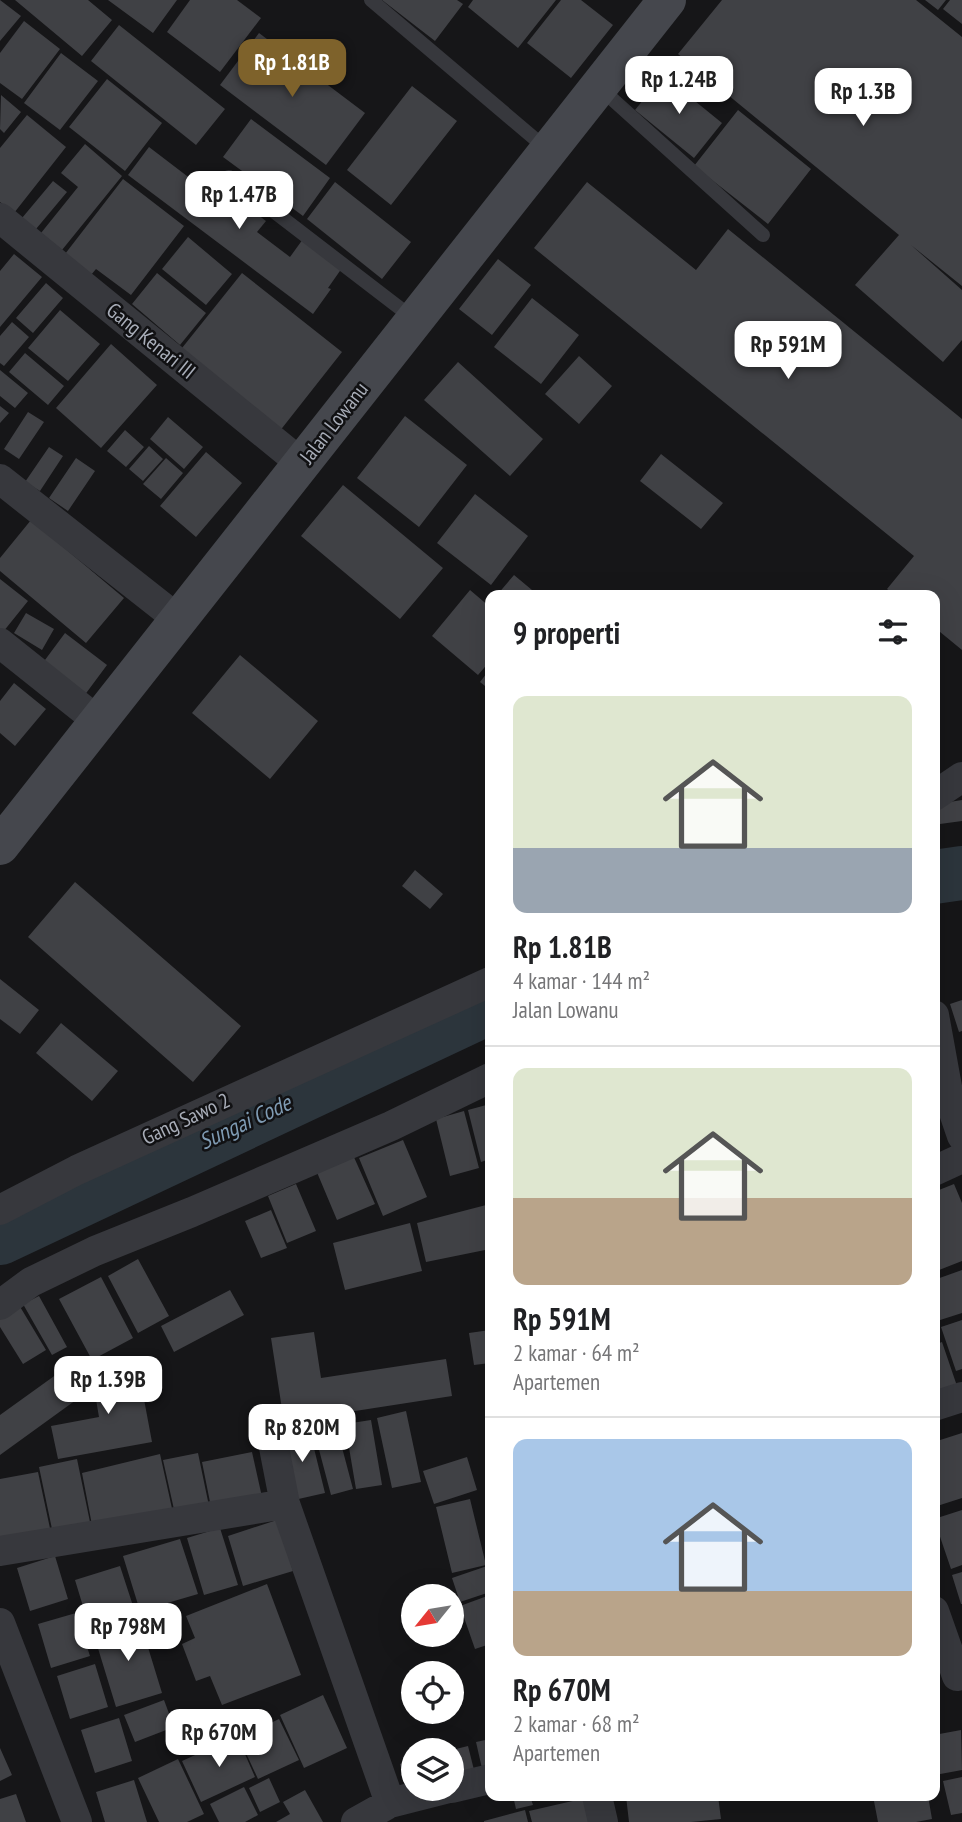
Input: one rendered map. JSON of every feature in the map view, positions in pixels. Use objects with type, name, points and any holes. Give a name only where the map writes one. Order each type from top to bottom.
[{"type":"main road","name":"Jalan Lowanu","points":[[5,830],[99,722],[667,0]]},
{"type":"street","name":"Gang Kenari III","points":[[0,218],[302,464]]},
{"type":"street","points":[[0,479],[179,620]]},
{"type":"street","points":[[0,643],[99,722]]},
{"type":"street","points":[[940,792],[962,777]]},
{"type":"street","name":"Gang Sawo 2","points":[[0,1210],[135,1143],[485,984]]},
{"type":"street","points":[[940,1078],[942,1099],[962,1136]]},
{"type":"street","points":[[0,1305],[31,1282],[94,1251],[391,1126],[485,1080]]},
{"type":"street","points":[[940,1168],[962,1158]]},
{"type":"street","points":[[940,1404],[962,1397]]},
{"type":"street","points":[[271,1432],[285,1504],[390,1802]]},
{"type":"street","points":[[0,1551],[285,1504]]},
{"type":"street","points":[[0,1623],[77,1822]]},
{"type":"street","points":[[940,1632],[954,1680]]},
{"type":"street","points":[[464,1785],[485,1780]]},
{"type":"street","points":[[356,1822],[390,1802],[401,1799]]},
{"type":"street","points":[[598,1801],[603,1822]]},
{"type":"lane","points":[[371,0],[549,151]]},
{"type":"lane","points":[[599,88],[763,235]]},
{"type":"lane","points":[[229,177],[415,320]]},
{"type":"building","points":[[0,0],[21,16],[0,41]]},
{"type":"building","points":[[15,0],[88,0],[112,20],[82,56]]},
{"type":"building","points":[[108,0],[177,0],[153,33]]},
{"type":"building","points":[[190,0],[237,0],[261,18],[220,72],[167,32]]},
{"type":"building","points":[[382,0],[457,0],[463,4],[435,41]]},
{"type":"building","points":[[473,0],[556,0],[518,48],[468,7]]},
{"type":"building","points":[[561,0],[581,0],[613,25],[571,78],[527,43]]},
{"type":"building","points":[[722,0],[916,0],[962,37],[962,286],[911,245],[962,290],[962,340],[943,362],[855,285],[899,235],[678,54]]},
{"type":"building","points":[[925,0],[946,0],[938,10]]},
{"type":"building","points":[[950,0],[962,0],[962,24],[943,9]]},
{"type":"building","points":[[24,21],[60,49],[22,99],[0,83],[0,53]]},
{"type":"building","points":[[119,25],[225,109],[196,145],[91,61]]},
{"type":"building","points":[[259,33],[365,113],[326,165],[220,85]]},
{"type":"building","points":[[61,53],[98,81],[60,130],[24,103]]},
{"type":"building","points":[[663,75],[722,123],[694,158],[635,110]]},
{"type":"building","points":[[107,79],[162,123],[125,171],[69,127]]},
{"type":"building","points":[[412,86],[457,121],[391,205],[347,170]]},
{"type":"building","points":[[1,95],[21,112],[4,133],[0,129]]},
{"type":"building","points":[[738,110],[811,169],[768,224],[694,166]]},
{"type":"building","points":[[27,115],[66,147],[14,213],[0,202],[0,148]]},
{"type":"building","points":[[251,119],[330,178],[303,216],[223,157]]},
{"type":"building","points":[[85,144],[122,176],[62,250],[41,233],[78,187],[61,173]]},
{"type":"building","points":[[149,147],[204,189],[211,179],[266,221],[257,232],[290,257],[303,239],[342,268],[313,314],[128,175]]},
{"type":"building","points":[[123,179],[184,226],[131,295],[96,269],[91,275],[65,254]]},
{"type":"building","points":[[53,181],[67,192],[36,229],[22,218]]},
{"type":"building","points":[[335,182],[411,242],[382,279],[307,219]]},
{"type":"building","points":[[587,182],[696,270],[728,229],[962,419],[962,650],[940,632],[940,590],[887,589],[914,556],[534,248]]},
{"type":"building","points":[[188,237],[232,274],[206,305],[162,269]]},
{"type":"building","points":[[14,254],[42,277],[0,327],[0,271]]},
{"type":"building","points":[[498,259],[531,285],[492,335],[459,309]]},
{"type":"building","points":[[157,273],[206,313],[180,345],[132,304]]},
{"type":"building","points":[[242,273],[342,352],[279,432],[178,353]]},
{"type":"building","points":[[46,283],[63,298],[33,333],[16,318]]},
{"type":"building","points":[[532,298],[579,335],[541,384],[494,347]]},
{"type":"building","points":[[60,310],[100,344],[68,381],[28,348]]},
{"type":"building","points":[[12,322],[29,337],[4,366],[0,363],[0,336]]},
{"type":"building","points":[[111,344],[157,385],[101,448],[56,408]]},
{"type":"building","points":[[25,353],[64,386],[48,405],[9,372]]},
{"type":"building","points":[[579,356],[612,386],[579,424],[545,394]]},
{"type":"building","points":[[458,362],[543,439],[510,476],[424,400]]},
{"type":"building","points":[[0,370],[28,393],[15,408],[0,396]]},
{"type":"building","points":[[0,406],[9,413],[0,423]]},
{"type":"building","points":[[28,412],[44,422],[19,459],[4,449]]},
{"type":"building","points":[[405,416],[467,465],[419,527],[357,478]]},
{"type":"building","points":[[168,417],[203,447],[184,469],[150,439]]},
{"type":"building","points":[[125,430],[144,447],[126,467],[107,451]]},
{"type":"building","points":[[149,446],[163,459],[143,481],[129,469]]},
{"type":"building","points":[[49,447],[63,456],[40,491],[25,482]]},
{"type":"building","points":[[206,452],[242,483],[196,537],[160,506]]},
{"type":"building","points":[[661,454],[723,503],[701,529],[640,481]]},
{"type":"building","points":[[76,458],[95,471],[68,511],[49,498]]},
{"type":"building","points":[[166,458],[183,473],[161,499],[143,484]]},
{"type":"building","points":[[343,485],[443,568],[400,619],[301,536]]},
{"type":"building","points":[[475,494],[528,536],[491,585],[437,543]]},
{"type":"building","points":[[31,520],[124,598],[86,643],[0,571],[0,558]]},
{"type":"building","points":[[514,575],[532,590],[501,590]]},
{"type":"building","points":[[0,579],[28,601],[3,632],[0,629]]},
{"type":"building","points":[[470,590],[485,603],[485,667],[478,675],[432,636]]},
{"type":"building","points":[[26,613],[54,629],[42,650],[14,633]]},
{"type":"building","points":[[65,633],[107,665],[84,696],[42,664]]},
{"type":"building","points":[[240,655],[318,721],[270,779],[192,713]]},
{"type":"building","points":[[14,683],[46,709],[15,746],[0,733],[0,701]]},
{"type":"building","points":[[962,800],[962,821],[940,824],[940,804]]},
{"type":"building","points":[[415,870],[443,894],[430,909],[402,886]]},
{"type":"building","points":[[75,882],[241,1026],[193,1082],[28,937]]},
{"type":"building","points":[[0,979],[39,1010],[20,1034],[0,1019]]},
{"type":"building","points":[[962,1000],[962,1031],[959,1032],[950,1004]]},
{"type":"building","points":[[61,1023],[118,1071],[92,1101],[36,1053]]},
{"type":"building","points":[[485,1105],[485,1161],[481,1162],[468,1110]]},
{"type":"building","points":[[464,1111],[479,1168],[450,1176],[436,1119]]},
{"type":"building","points":[[403,1140],[427,1197],[383,1216],[359,1158]]},
{"type":"building","points":[[353,1155],[375,1204],[337,1220],[316,1170]]},
{"type":"building","points":[[296,1184],[316,1231],[287,1243],[268,1196]]},
{"type":"building","points":[[954,1184],[962,1203],[962,1261],[940,1270],[940,1190]]},
{"type":"building","points":[[485,1205],[485,1250],[426,1262],[417,1223]]},
{"type":"building","points":[[271,1210],[287,1248],[261,1258],[245,1221]]},
{"type":"building","points":[[410,1223],[422,1271],[345,1290],[333,1243]]},
{"type":"building","points":[[138,1259],[169,1316],[138,1333],[108,1276]]},
{"type":"building","points":[[962,1270],[962,1313],[940,1320],[940,1278]]},
{"type":"building","points":[[101,1277],[133,1338],[92,1360],[59,1299]]},
{"type":"building","points":[[230,1290],[244,1315],[174,1352],[161,1326]]},
{"type":"building","points":[[39,1296],[67,1347],[52,1355],[23,1304]]},
{"type":"building","points":[[19,1305],[46,1350],[23,1364],[0,1327],[0,1317]]},
{"type":"building","points":[[962,1320],[962,1369],[956,1371],[941,1327]]},
{"type":"building","points":[[485,1331],[485,1364],[474,1365],[469,1333]]},
{"type":"building","points":[[314,1332],[321,1378],[446,1359],[452,1396],[284,1422],[271,1338]]},
{"type":"building","points":[[942,1342],[957,1386],[940,1392]]},
{"type":"building","points":[[137,1362],[152,1442],[58,1459],[51,1426],[99,1417],[91,1370]]},
{"type":"building","points":[[57,1374],[76,1400],[0,1455],[0,1415]]},
{"type":"building","points":[[406,1411],[421,1482],[392,1488],[377,1418]]},
{"type":"building","points":[[371,1420],[382,1485],[356,1489],[345,1424]]},
{"type":"building","points":[[335,1421],[353,1489],[331,1495],[313,1427]]},
{"type":"building","points":[[309,1428],[325,1493],[294,1500],[278,1435]]},
{"type":"building","points":[[962,1433],[962,1498],[940,1505],[940,1440]]},
{"type":"building","points":[[252,1452],[262,1497],[211,1507],[202,1462]]},
{"type":"building","points":[[198,1453],[209,1506],[175,1514],[163,1460]]},
{"type":"building","points":[[160,1454],[173,1513],[92,1525],[82,1473]]},
{"type":"building","points":[[467,1457],[477,1490],[434,1504],[423,1471]]},
{"type":"building","points":[[77,1459],[90,1522],[52,1529],[39,1467]]},
{"type":"building","points":[[38,1472],[51,1533],[0,1543],[0,1479]]},
{"type":"building","points":[[470,1499],[485,1565],[452,1573],[436,1507]]},
{"type":"building","points":[[962,1510],[962,1565],[951,1569],[940,1537],[940,1517]]},
{"type":"building","points":[[277,1520],[293,1571],[243,1586],[228,1536]]},
{"type":"building","points":[[220,1528],[238,1585],[204,1595],[187,1538]]},
{"type":"building","points":[[180,1539],[198,1594],[140,1611],[123,1556]]},
{"type":"building","points":[[55,1556],[68,1599],[30,1611],[17,1568]]},
{"type":"building","points":[[120,1566],[135,1612],[89,1626],[75,1580]]},
{"type":"building","points":[[485,1567],[485,1594],[464,1601],[464,1584],[454,1584],[452,1578]]},
{"type":"building","points":[[962,1572],[962,1604],[961,1604],[952,1575]]},
{"type":"building","points":[[267,1584],[301,1675],[222,1705],[210,1676],[196,1681],[182,1644],[195,1638],[186,1616]]},
{"type":"building","points":[[485,1597],[485,1646],[475,1649],[464,1617],[464,1605]]},
{"type":"building","points":[[76,1613],[90,1656],[51,1668],[38,1624]]},
{"type":"building","points":[[139,1618],[162,1693],[116,1707],[93,1632]]},
{"type":"building","points":[[95,1664],[108,1707],[70,1719],[57,1676]]},
{"type":"building","points":[[323,1695],[347,1748],[304,1768],[280,1715]]},
{"type":"building","points":[[164,1700],[174,1727],[135,1742],[124,1715]]},
{"type":"building","points":[[119,1718],[132,1761],[95,1773],[81,1730]]},
{"type":"building","points":[[279,1719],[299,1760],[258,1779],[239,1738]]},
{"type":"building","points":[[961,1730],[962,1770],[940,1774],[940,1734]]},
{"type":"building","points":[[237,1736],[255,1777],[201,1802],[182,1761]]},
{"type":"building","points":[[485,1740],[485,1773],[483,1773],[476,1742]]},
{"type":"building","points":[[468,1746],[475,1774],[464,1777],[464,1747]]},
{"type":"building","points":[[0,1748],[12,1775],[0,1781]]},
{"type":"building","points":[[178,1759],[204,1814],[187,1822],[159,1822],[138,1778]]},
{"type":"building","points":[[962,1777],[962,1813],[951,1815],[943,1781]]},
{"type":"building","points":[[269,1778],[280,1802],[260,1812],[249,1788]]},
{"type":"building","points":[[134,1780],[147,1822],[105,1822],[96,1792]]},
{"type":"building","points":[[244,1787],[258,1815],[245,1822],[219,1822],[210,1804]]},
{"type":"building","points":[[305,1790],[323,1822],[276,1822],[290,1814],[283,1802]]},
{"type":"building","points":[[16,1794],[26,1822],[0,1822],[0,1799]]},
{"type":"building","points":[[514,1801],[532,1801],[533,1805],[516,1809]]},
{"type":"building","points":[[573,1801],[591,1801],[596,1822],[532,1822],[529,1811]]},
{"type":"building","points":[[627,1801],[719,1801],[721,1819],[629,1822]]},
{"type":"building","points":[[874,1801],[929,1801],[932,1819],[916,1822],[878,1822]]},
{"type":"building","points":[[525,1810],[528,1822],[484,1822],[484,1821]]},
{"type":"waterway","name":"Sungai Code","points":[[940,876],[962,873]]},
{"type":"waterway","name":"Sungai Code","points":[[0,1238],[485,1009]]}]
